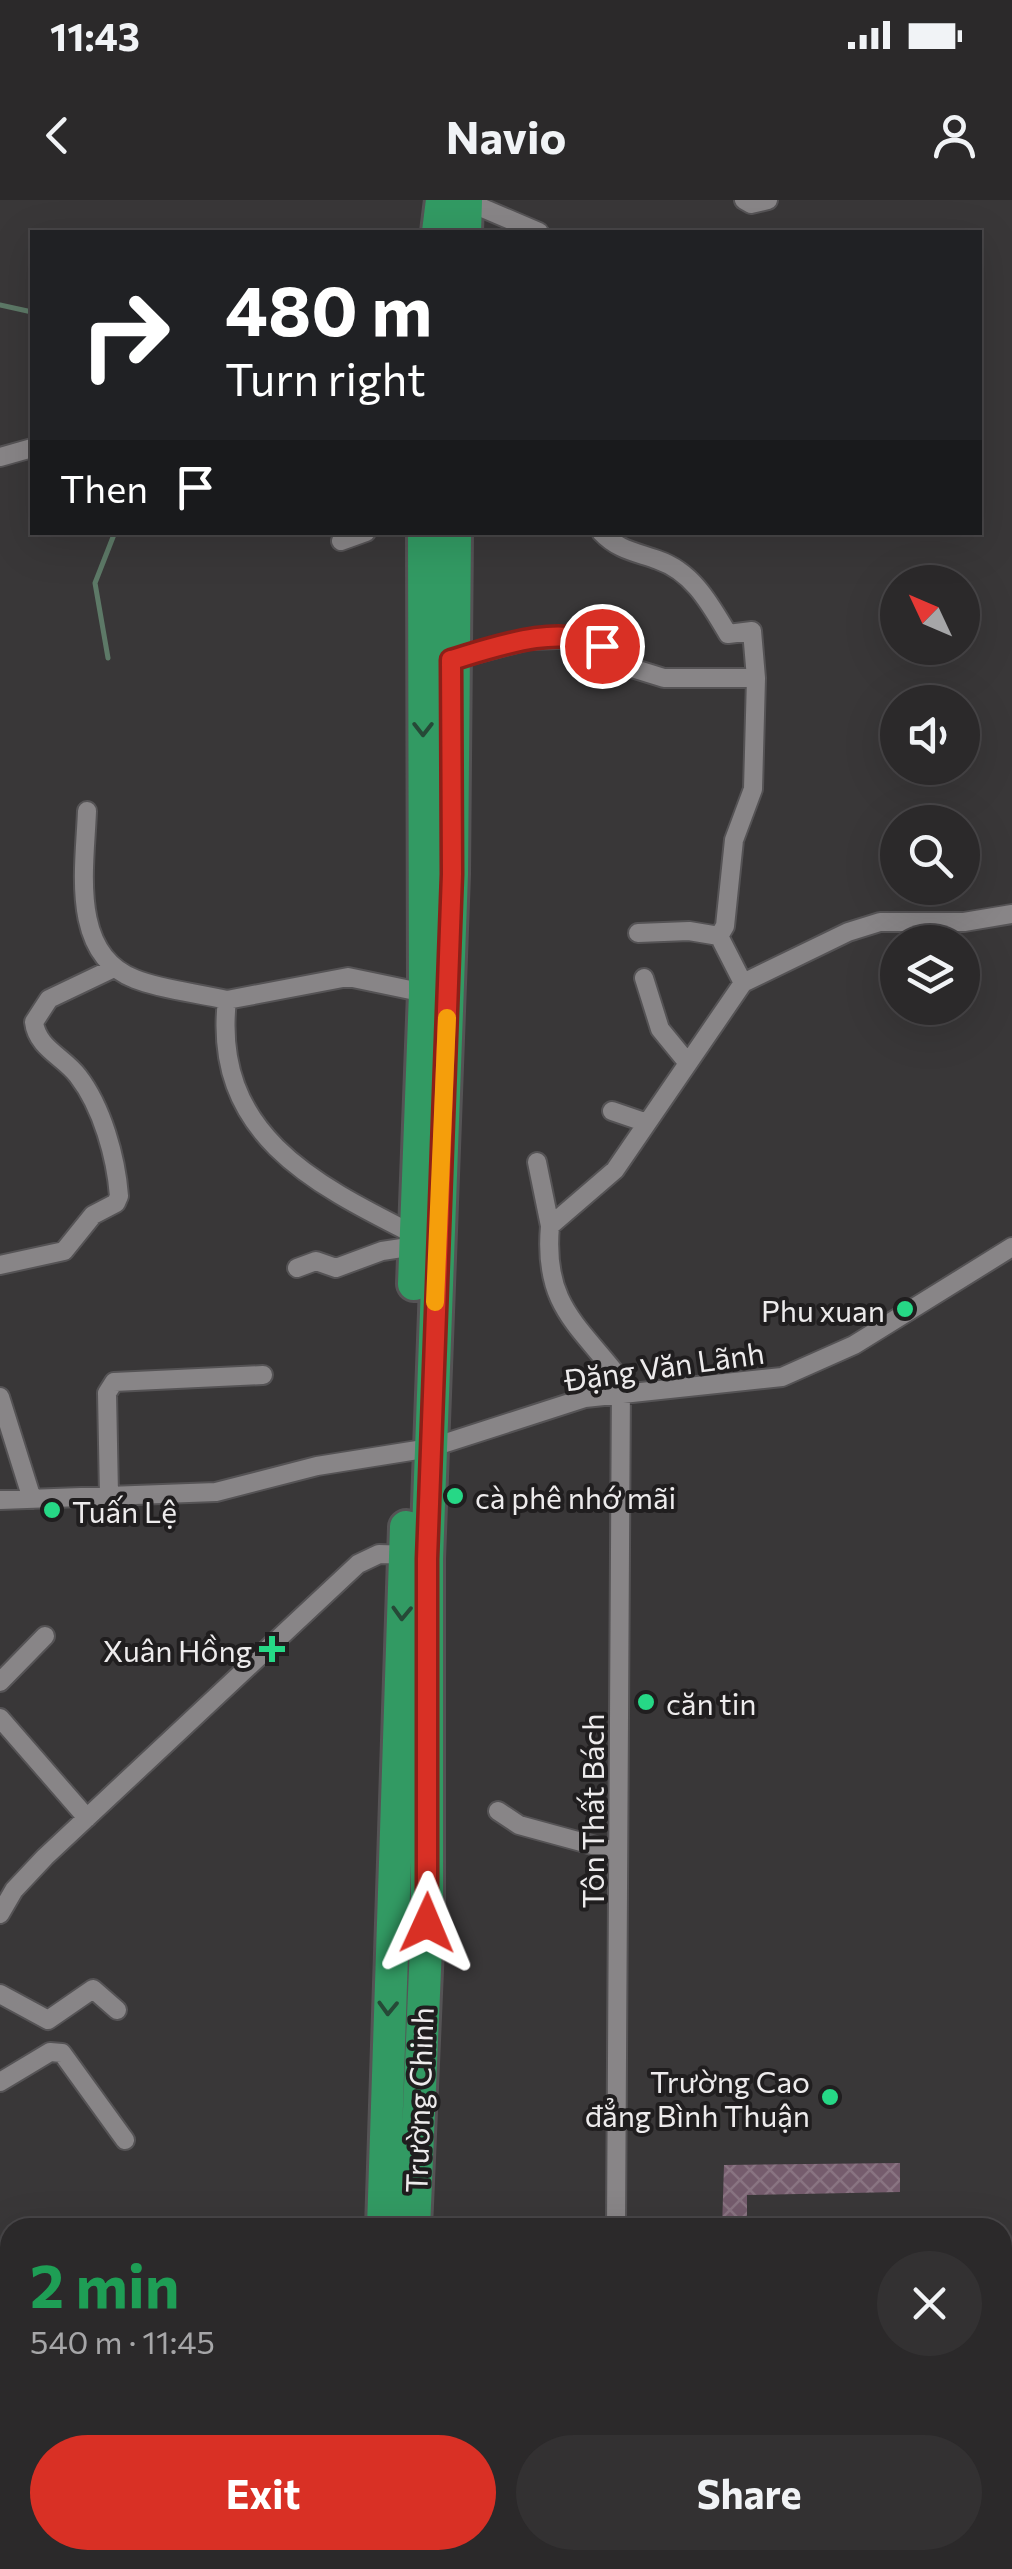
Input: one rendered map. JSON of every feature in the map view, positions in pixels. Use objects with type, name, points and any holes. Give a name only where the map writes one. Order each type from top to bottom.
[{"type":"highway","points":[[438,230],[442,200]]},
{"type":"highway","points":[[464,230],[466,200]]},
{"type":"highway","name":"Trường Chinh","points":[[383,2218],[419,1448],[451,893],[442,642],[438,593],[425,535]]},
{"type":"highway","name":"Trường Chinh","points":[[438,593],[453,535]]},
{"type":"highway","name":"Trường Chinh","points":[[419,1448],[415,1241],[442,642]]},
{"type":"highway","name":"Trường Chinh","points":[[414,2218],[427,1923],[416,1556]]},
{"type":"street","points":[[466,200],[534,230]]},
{"type":"street","points":[[744,200],[751,204],[768,200]]},
{"type":"street","points":[[0,457],[30,449]]},
{"type":"street","points":[[342,540],[357,535]]},
{"type":"street","points":[[604,535],[610,542],[660,560],[691,580],[728,634],[752,630],[756,678],[753,789],[734,840],[725,926],[720,936]]},
{"type":"street","points":[[442,642],[586,638],[635,669],[664,678],[756,678]]},
{"type":"street","points":[[87,811],[85,904],[92,933],[106,962],[114,968],[139,981],[227,1000],[348,977],[424,993]]},
{"type":"street","points":[[550,1226],[600,1186],[686,1062],[728,1010],[743,983],[848,932],[880,922],[964,922],[1012,914]]},
{"type":"street","points":[[638,932],[689,930],[720,936]]},
{"type":"street","points":[[720,936],[743,983]]},
{"type":"street","points":[[0,1266],[64,1251],[93,1214],[116,1203],[120,1196],[96,1110],[81,1080],[50,1051],[34,1022],[50,999],[114,968]]},
{"type":"street","points":[[644,978],[660,1029],[686,1062]]},
{"type":"street","points":[[227,1000],[228,1057],[252,1124],[316,1179],[415,1241]]},
{"type":"street","points":[[612,1111],[647,1123]]},
{"type":"street","points":[[537,1162],[550,1226],[549,1258],[564,1314],[621,1380],[621,1396]]},
{"type":"street","points":[[297,1268],[316,1261],[336,1268],[415,1241]]},
{"type":"street","name":"Đặng Văn Lãnh","points":[[0,1500],[216,1492],[419,1448],[585,1398],[748,1382],[806,1370],[854,1345],[1012,1247]]},
{"type":"street","points":[[109,1496],[107,1393],[114,1382],[263,1374]]},
{"type":"street","name":"Tôn Thất Bách","points":[[616,2218],[621,1396]]},
{"type":"street","points":[[0,1398],[32,1500]]},
{"type":"street","points":[[0,1914],[14,1890],[87,1818],[358,1564],[379,1554],[416,1556]]},
{"type":"street","points":[[0,1682],[45,1636]]},
{"type":"street","points":[[0,1718],[87,1818]]},
{"type":"street","points":[[498,1811],[519,1826],[618,1852]]},
{"type":"street","points":[[48,2020],[93,1989],[117,2010]]},
{"type":"street","points":[[0,1994],[48,2020],[56,2051],[125,2140]]},
{"type":"street","points":[[0,2082],[56,2051]]},
{"type":"building","points":[[900,2163],[900,2192],[747,2195],[747,2218],[722,2218],[724,2165]]},
{"type":"waterway","points":[[0,305],[30,312]]},
{"type":"waterway","points":[[108,658],[95,583],[114,535]]},
{"type":"slow traffic","points":[[435,1302],[447,1018]]},
{"type":"place","name":"Phu xuan","points":[[905,1309]]},
{"type":"place","name":"cà phê nhớ mãi","points":[[455,1496]]},
{"type":"place","name":"Tuấn Lệ","points":[[52,1510]]},
{"type":"place","name":"Xuân Hồng","points":[[272,1649]]},
{"type":"place","name":"căn tin","points":[[646,1702]]},
{"type":"place","name":"Trường Cao đẳng Bình Thuận","points":[[830,2097]]},
{"type":"route","points":[[427,1923],[427,1559],[452,874],[451,660],[528,640],[586,638],[602,646]]}]
